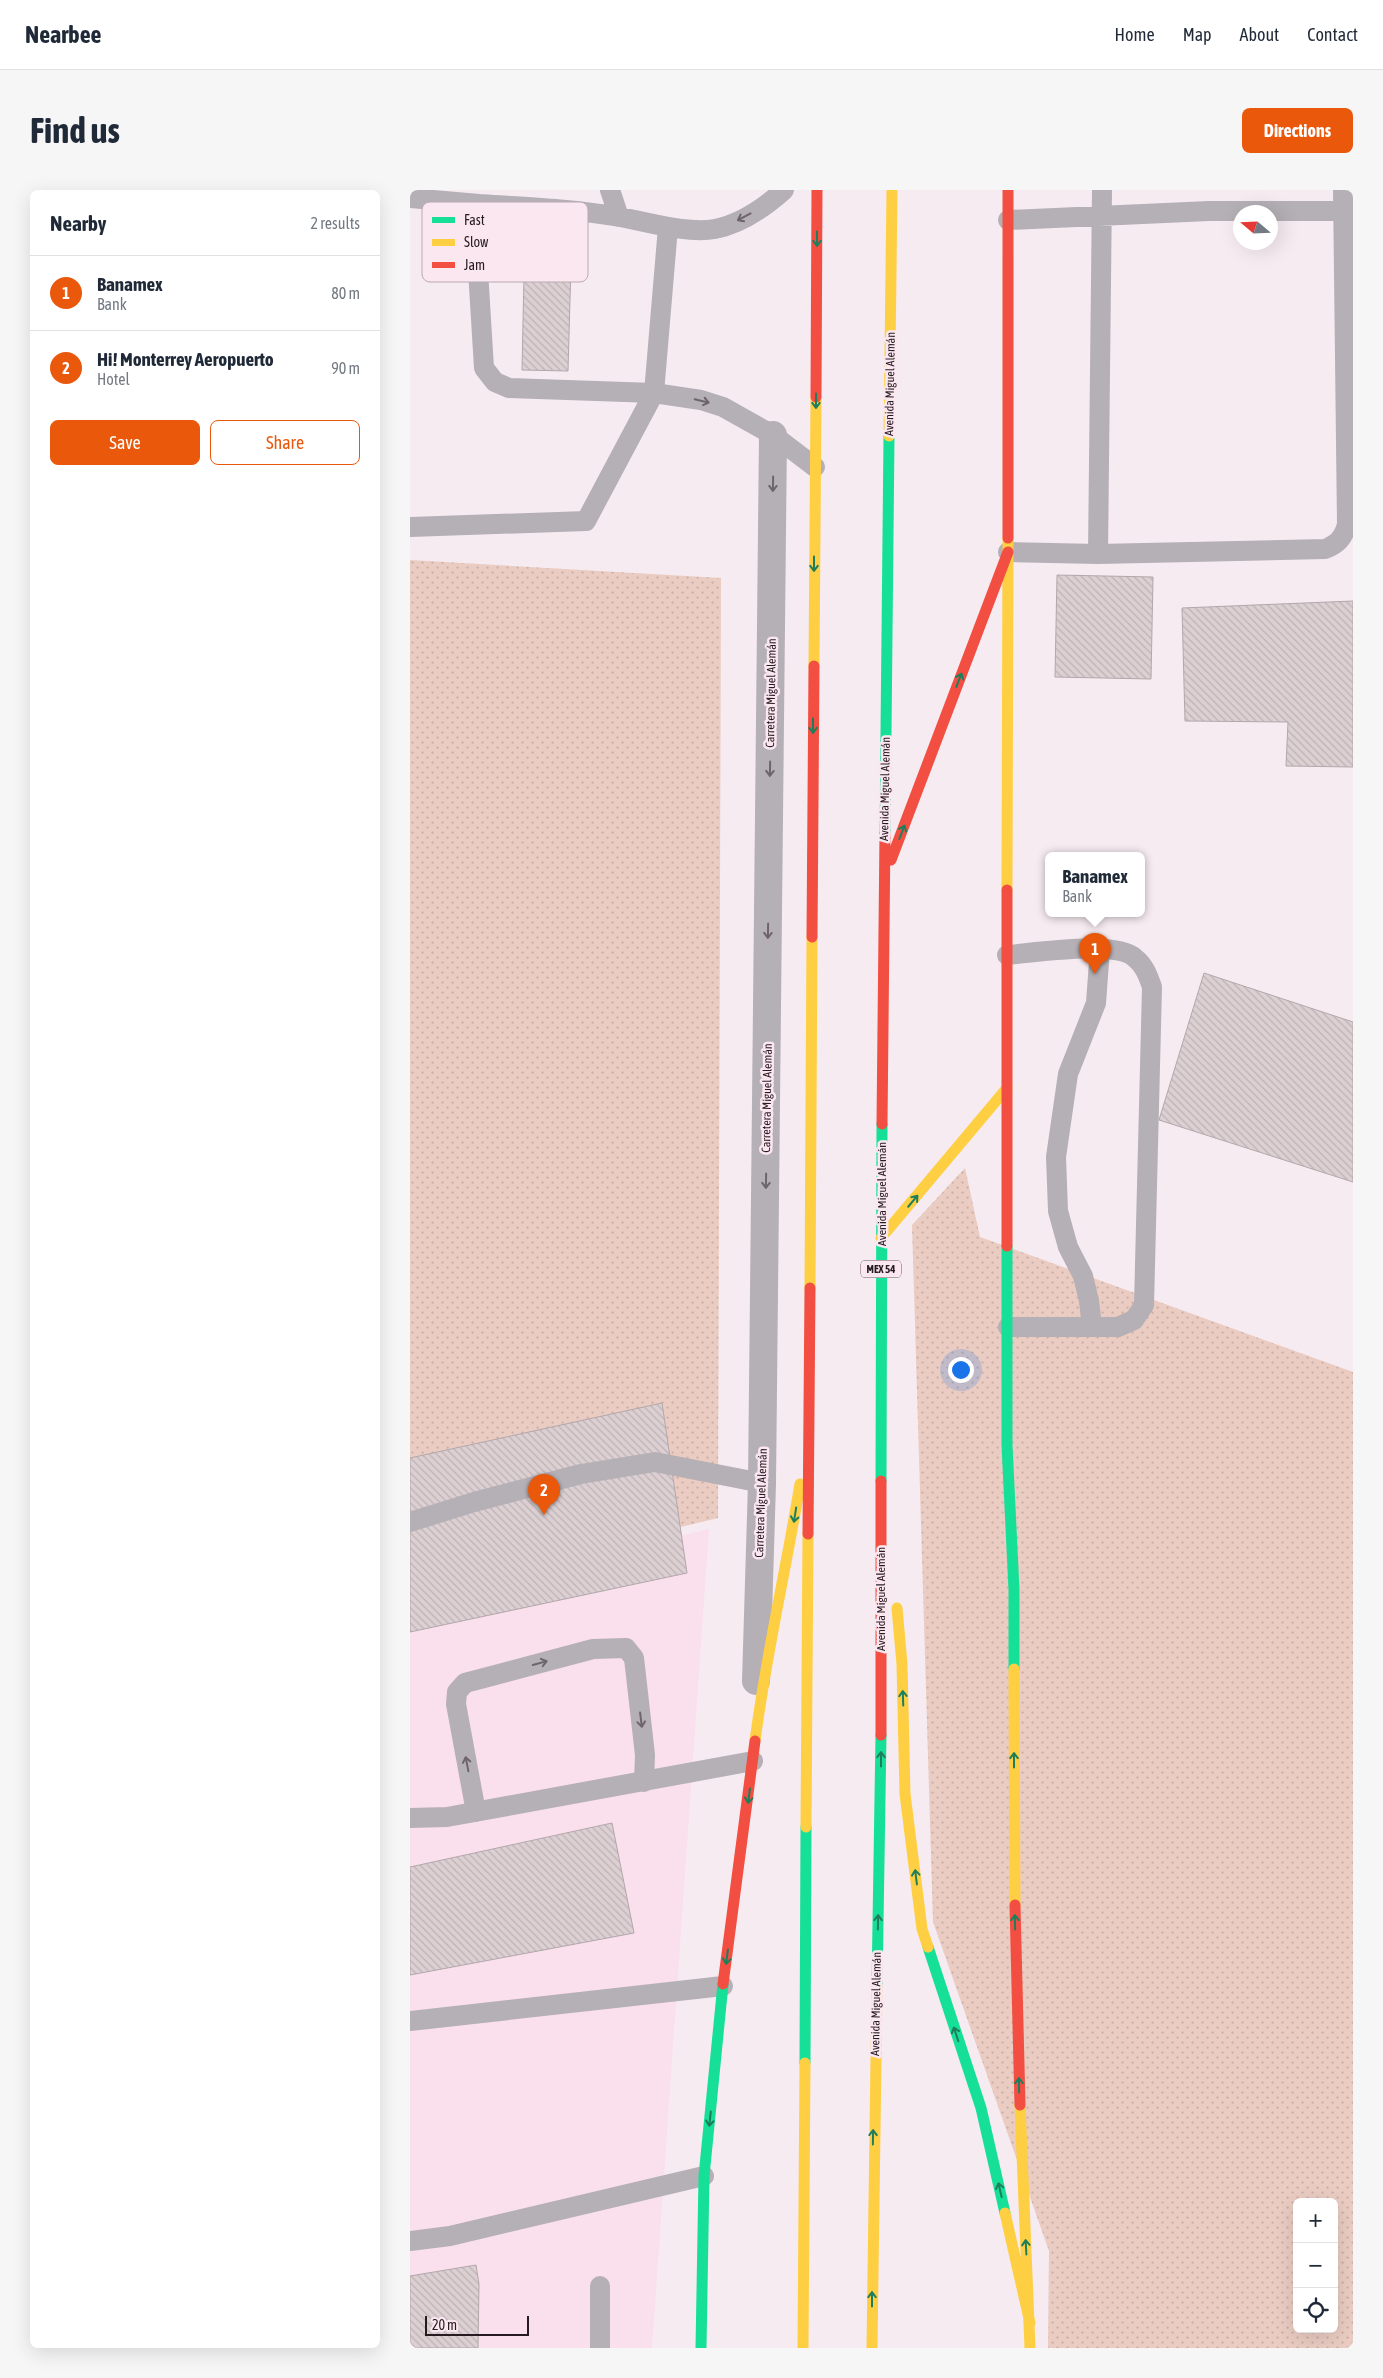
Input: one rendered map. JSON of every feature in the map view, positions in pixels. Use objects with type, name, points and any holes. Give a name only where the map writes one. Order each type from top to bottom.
[{"type":"main road","points":[[803,2348],[817,190]]},
{"type":"main road","name":"Avenida Miguel Alemán","points":[[872,2348],[873,2151],[881,1800],[884,877],[892,190]]},
{"type":"main road","points":[[1008,190],[1007,1445],[1014,1590],[1015,1924],[1022,2174],[1030,2348]]},
{"type":"main road","points":[[884,877],[1008,552]]},
{"type":"main road","points":[[882,1238],[1007,1088]]},
{"type":"main road","points":[[881,1400],[893,1556]]},
{"type":"main road","points":[[702,2348],[704,2176],[723,1986],[761,1694],[789,1553],[808,1433]]},
{"type":"main road","points":[[896,1596],[902,1664],[906,1794],[922,1929],[981,2108],[1030,2323]]},
{"type":"street","name":"Carretera Miguel Alemán","points":[[753,1761],[762,1484],[774,435]]},
{"type":"lane","points":[[610,190],[619,217]]},
{"type":"lane","points":[[588,214],[619,217],[668,227],[713,229],[729,225],[754,212],[784,190]]},
{"type":"lane","points":[[1098,554],[1102,190]]},
{"type":"lane","points":[[1008,552],[1098,554],[1325,549],[1336,545],[1343,537],[1347,525],[1343,190]]},
{"type":"lane","points":[[410,198],[456,202]]},
{"type":"lane","points":[[1008,220],[1209,211],[1343,211]]},
{"type":"lane","points":[[410,527],[586,521],[654,393],[668,227]]},
{"type":"lane","points":[[479,282],[484,368],[495,382],[509,388],[528,390],[654,393],[701,400],[723,407],[774,435],[815,467]]},
{"type":"lane","points":[[1092,1327],[1089,1301],[1082,1276],[1068,1247],[1058,1211],[1056,1157],[1068,1074],[1096,1003],[1100,948]]},
{"type":"lane","points":[[1007,955],[1100,948],[1120,951],[1134,956],[1144,967],[1152,988],[1144,1305],[1134,1320],[1118,1327],[1008,1327]]},
{"type":"lane","points":[[410,1522],[474,1502],[581,1474],[655,1462],[762,1484]]},
{"type":"lane","points":[[476,1812],[456,1704],[457,1692],[465,1683],[593,1649],[626,1648],[634,1658],[646,1755],[644,1782]]},
{"type":"lane","points":[[410,1818],[447,1817],[753,1761]]},
{"type":"lane","points":[[410,2021],[653,1996],[723,1986]]},
{"type":"lane","points":[[410,2241],[450,2236],[704,2176]]},
{"type":"lane","points":[[600,2286],[600,2348]]},
{"type":"shaded area","points":[[410,560],[721,578],[718,1518],[410,1592]]},
{"type":"shaded area","points":[[965,1168],[980,1237],[1353,1372],[1353,2348],[1048,2348],[1049,2251],[933,1922],[912,1225]]},
{"type":"shaded area","points":[[709,1529],[652,2348],[410,2348],[410,1602]]},
{"type":"building","points":[[524,282],[571,282],[568,371],[522,370]]},
{"type":"building","points":[[1057,575],[1153,577],[1151,679],[1055,677]]},
{"type":"building","points":[[1353,601],[1353,767],[1286,766],[1288,722],[1185,721],[1182,608]]},
{"type":"building","points":[[1204,973],[1353,1022],[1353,1182],[1159,1120]]},
{"type":"building","points":[[662,1403],[687,1573],[410,1632],[410,1458]]},
{"type":"building","points":[[612,1823],[634,1933],[410,1975],[410,1867]]},
{"type":"building","points":[[476,2265],[479,2284],[478,2348],[410,2348],[410,2276]]},
{"type":"traffic: fast","points":[[885,833],[889,436]]},
{"type":"traffic: fast","points":[[881,1481],[882,1124]]},
{"type":"traffic: fast","points":[[1007,1246],[1007,1445],[1014,1590],[1014,1669]]},
{"type":"traffic: fast","points":[[877,1986],[881,1735]]},
{"type":"traffic: fast","points":[[805,2063],[806,1827]]},
{"type":"traffic: fast","points":[[928,1947],[981,2108],[1005,2213]]},
{"type":"traffic: fast","points":[[701,2348],[704,2176],[723,1984]]},
{"type":"traffic: slow","points":[[889,436],[892,190]]},
{"type":"traffic: slow","points":[[814,666],[816,397]]},
{"type":"traffic: slow","points":[[1007,890],[1008,538]]},
{"type":"traffic: slow","points":[[810,1288],[812,937]]},
{"type":"traffic: slow","points":[[881,1238],[1007,1088]]},
{"type":"traffic: slow","points":[[755,1741],[800,1484]]},
{"type":"traffic: slow","points":[[806,1827],[808,1534]]},
{"type":"traffic: slow","points":[[897,1608],[902,1664],[905,1794],[922,1929],[928,1947]]},
{"type":"traffic: slow","points":[[1014,1669],[1015,1905]]},
{"type":"traffic: slow","points":[[872,2348],[877,1986]]},
{"type":"traffic: slow","points":[[803,2348],[805,2063]]},
{"type":"traffic: slow","points":[[1020,2105],[1030,2348]]},
{"type":"traffic: slow","points":[[1005,2213],[1030,2323]]},
{"type":"traffic: jam","points":[[816,397],[817,190]]},
{"type":"traffic: jam","points":[[1008,190],[1008,538]]},
{"type":"traffic: jam","points":[[891,860],[1008,552]]},
{"type":"traffic: jam","points":[[812,937],[814,666]]},
{"type":"traffic: jam","points":[[882,1124],[885,833]]},
{"type":"traffic: jam","points":[[1007,890],[1007,1246]]},
{"type":"traffic: jam","points":[[808,1534],[810,1288]]},
{"type":"traffic: jam","points":[[881,1481],[881,1735]]},
{"type":"traffic: jam","points":[[723,1984],[755,1741]]},
{"type":"traffic: jam","points":[[1015,1905],[1020,2105]]},
{"type":"place","name":"Banamex","points":[[1095,974]]},
{"type":"place","name":"Hi! Monterrey Aeropuerto","points":[[544,1515]]}]
